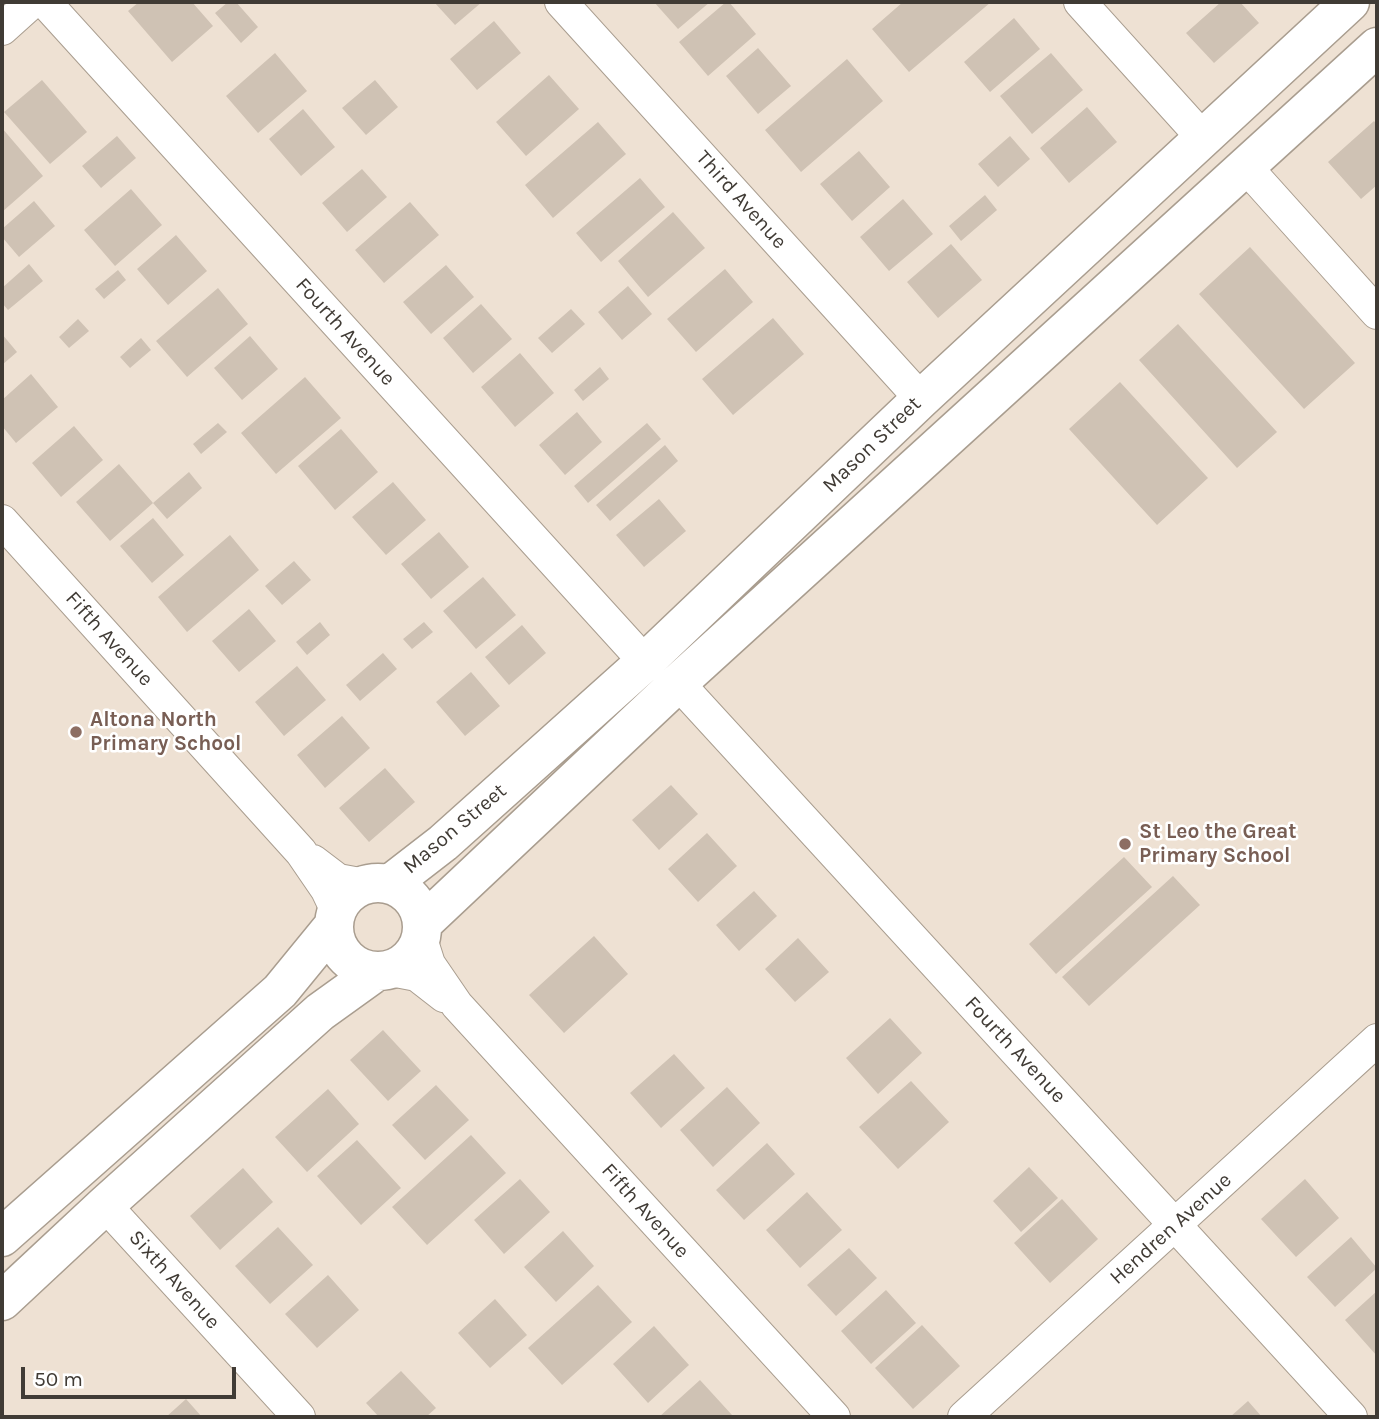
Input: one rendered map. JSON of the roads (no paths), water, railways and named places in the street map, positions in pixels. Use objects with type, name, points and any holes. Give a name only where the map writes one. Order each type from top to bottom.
[{"type":"street","points":[[2,29],[32,2]]},
{"type":"street","name":"Fourth Avenue","points":[[45,2],[645,662]]},
{"type":"street","name":"Third Avenue","points":[[561,2],[921,399]]},
{"type":"street","points":[[1080,2],[1202,137],[1245,166],[1377,313]]},
{"type":"street","name":"Mason Street","points":[[377,885],[443,843],[645,662],[921,399],[1350,2]]},
{"type":"street","name":"Mason Street","points":[[421,932],[678,683],[1377,47]]},
{"type":"street","name":"Fifth Avenue","points":[[2,521],[301,852],[327,890],[336,918]]},
{"type":"street","name":"Fourth Avenue","points":[[678,683],[1351,1417]]},
{"type":"street","name":"Fifth Avenue","points":[[301,852],[338,880],[377,885]]},
{"type":"street","points":[[2,1237],[280,992],[336,918],[344,899],[377,885],[411,898],[419,910],[421,932],[414,953],[404,963],[384,971],[320,1012],[2,1301]]},
{"type":"street","points":[[336,918],[336,939],[341,952],[363,969],[384,971]]},
{"type":"street","name":"Fifth Avenue","points":[[421,932],[429,964],[457,1005],[834,1417]]},
{"type":"street","name":"Fifth Avenue","points":[[384,971],[417,975],[457,1005]]},
{"type":"street","name":"Hendren Avenue","points":[[964,1417],[1377,1040]]},
{"type":"street","name":"Sixth Avenue","points":[[105,1205],[299,1417]]},
{"type":"place","name":"Altona North Primary School","points":[[76,732]]},
{"type":"place","name":"St Leo the Great Primary School","points":[[1125,844]]}]
